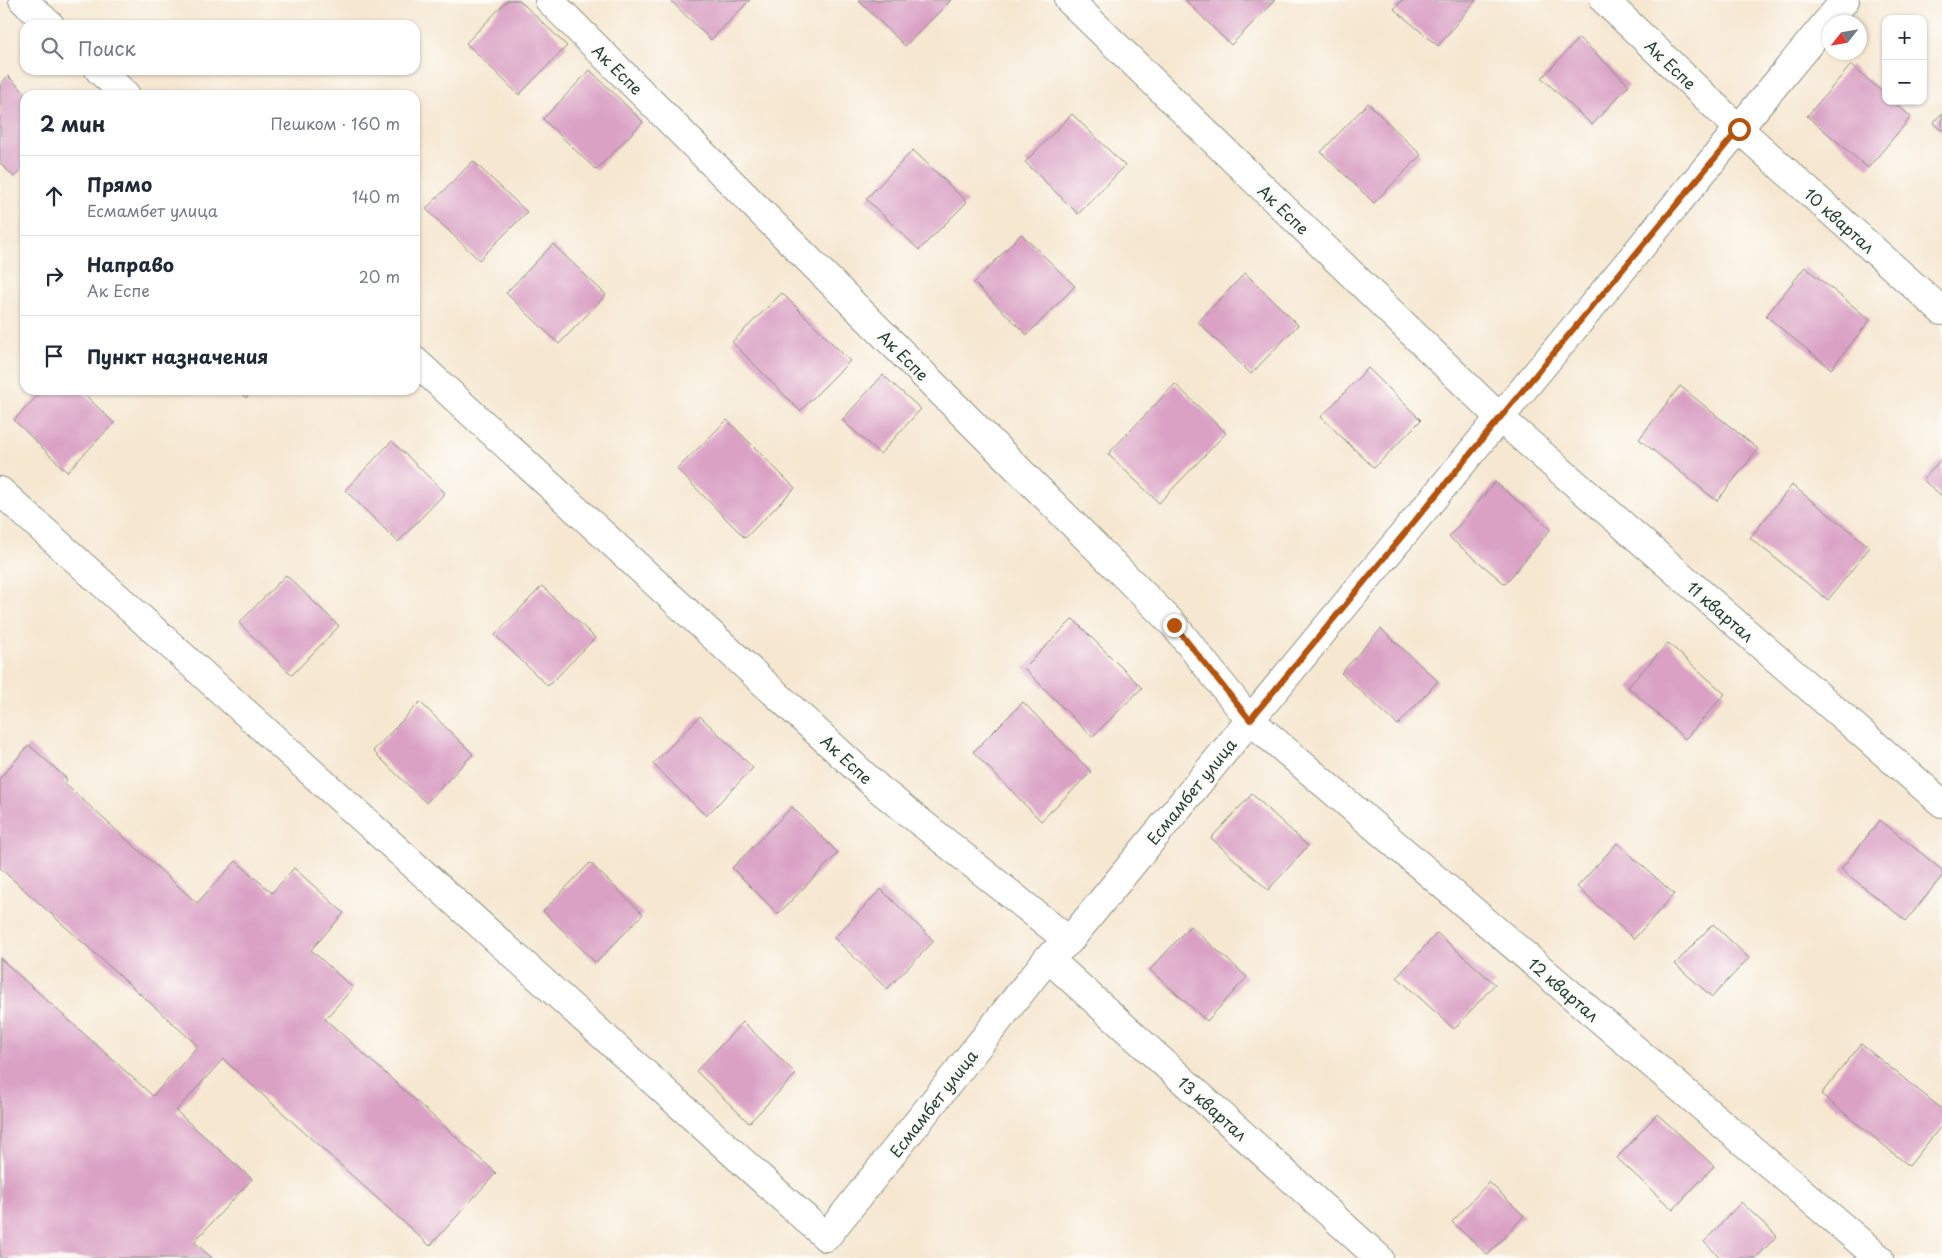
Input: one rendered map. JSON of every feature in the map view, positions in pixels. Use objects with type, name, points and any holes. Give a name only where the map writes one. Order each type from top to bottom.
[{"type":"street","points":[[23,0],[45,20]]},
{"type":"street","name":"Ак Еспе","points":[[549,0],[1174,625],[1250,720]]},
{"type":"street","name":"Ак Еспе","points":[[1069,0],[1500,418]]},
{"type":"street","name":"Ак Еспе","points":[[1604,0],[1739,129]]},
{"type":"street","name":"Есмамбет улица","points":[[0,491],[826,1237],[1048,958],[1069,940],[1845,0]]},
{"type":"street","points":[[104,75],[121,90]]},
{"type":"street","name":"10 квартал","points":[[1739,129],[1942,311]]},
{"type":"street","name":"Ак Еспе","points":[[420,366],[879,789],[1069,940]]},
{"type":"street","name":"11 квартал","points":[[1500,418],[1942,803]]},
{"type":"street","name":"12 квартал","points":[[1250,720],[1879,1258]]},
{"type":"street","name":"13 квартал","points":[[1048,958],[1378,1258]]},
{"type":"building","points":[[508,0],[519,0],[567,46],[519,95],[466,43]]},
{"type":"building","points":[[670,0],[750,0],[711,40]]},
{"type":"building","points":[[858,0],[951,0],[905,46]]},
{"type":"building","points":[[1185,0],[1275,0],[1231,45]]},
{"type":"building","points":[[1402,0],[1476,0],[1438,46],[1394,9]]},
{"type":"building","points":[[1579,38],[1629,85],[1592,125],[1542,78]]},
{"type":"building","points":[[1851,65],[1882,92],[1882,105],[1898,105],[1911,117],[1868,168],[1807,116]]},
{"type":"building","points":[[590,70],[643,122],[596,170],[543,119]]},
{"type":"building","points":[[8,76],[22,90],[20,90],[20,171],[14,177],[0,163],[0,85]]},
{"type":"building","points":[[1368,103],[1421,155],[1374,203],[1321,152]]},
{"type":"building","points":[[1942,113],[1942,131],[1933,123]]},
{"type":"building","points":[[1072,114],[1125,166],[1078,214],[1025,162]]},
{"type":"building","points":[[913,150],[967,202],[919,250],[866,199]]},
{"type":"building","points":[[473,161],[527,212],[479,260],[426,209]]},
{"type":"building","points":[[1021,234],[1075,286],[1027,335],[974,283]]},
{"type":"building","points":[[553,244],[606,295],[559,344],[506,293]]},
{"type":"building","points":[[1805,267],[1870,320],[1831,369],[1766,316]]},
{"type":"building","points":[[1245,273],[1298,325],[1251,374],[1198,322]]},
{"type":"building","points":[[782,293],[850,361],[800,411],[732,342]]},
{"type":"building","points":[[1368,368],[1421,420],[1374,468],[1321,417]]},
{"type":"building","points":[[883,375],[921,409],[880,454],[842,420]]},
{"type":"building","points":[[1175,384],[1226,433],[1159,503],[1108,454]]},
{"type":"building","points":[[1680,386],[1758,449],[1717,501],[1639,439]]},
{"type":"building","points":[[38,395],[85,395],[114,423],[67,472],[14,420]]},
{"type":"building","points":[[727,420],[795,488],[745,538],[677,469]]},
{"type":"building","points":[[392,441],[445,493],[398,542],[345,490]]},
{"type":"building","points":[[1942,458],[1942,496],[1923,480]]},
{"type":"building","points":[[1495,482],[1551,529],[1505,584],[1449,537]]},
{"type":"building","points":[[1792,485],[1870,547],[1828,600],[1750,538]]},
{"type":"building","points":[[286,575],[339,626],[292,675],[239,623]]},
{"type":"building","points":[[542,586],[595,638],[548,686],[495,635]]},
{"type":"building","points":[[1073,619],[1142,688],[1092,737],[1024,668]]},
{"type":"building","points":[[1381,629],[1438,681],[1398,725],[1341,673]]},
{"type":"building","points":[[1668,643],[1725,694],[1685,739],[1628,687]]},
{"type":"building","points":[[420,702],[473,754],[426,803],[373,751]]},
{"type":"building","points":[[1023,702],[1091,772],[1041,821],[973,752]]},
{"type":"building","points":[[700,716],[753,768],[706,816],[653,764]]},
{"type":"building","points":[[29,745],[67,779],[64,783],[197,903],[236,861],[272,893],[294,868],[344,913],[311,950],[353,988],[325,1019],[496,1173],[430,1246],[223,1059],[176,1111],[252,1179],[194,1242],[212,1258],[0,1258],[0,958],[153,1096],[198,1046],[0,868],[0,778]]},
{"type":"building","points":[[1252,794],[1308,846],[1268,890],[1211,838]]},
{"type":"building","points":[[792,807],[838,853],[778,914],[732,868]]},
{"type":"building","points":[[1880,820],[1942,870],[1942,876],[1906,921],[1841,869]]},
{"type":"building","points":[[1617,843],[1674,894],[1634,939],[1577,887]]},
{"type":"building","points":[[590,863],[643,914],[596,963],[543,911]]},
{"type":"building","points":[[881,889],[934,941],[887,989],[834,938]]},
{"type":"building","points":[[1713,924],[1749,958],[1712,997],[1675,964]]},
{"type":"building","points":[[1190,926],[1247,977],[1207,1021],[1150,970]]},
{"type":"building","points":[[1437,933],[1495,984],[1454,1029],[1397,977]]},
{"type":"building","points":[[743,1022],[796,1074],[749,1123],[696,1071]]},
{"type":"building","points":[[1861,1044],[1942,1109],[1942,1125],[1909,1166],[1821,1094]]},
{"type":"building","points":[[1657,1114],[1714,1166],[1673,1210],[1617,1158]]},
{"type":"building","points":[[1489,1182],[1524,1216],[1488,1255],[1452,1222]]},
{"type":"building","points":[[1741,1202],[1777,1236],[1756,1258],[1721,1258],[1704,1242]]},
{"type":"route","points":[[1174,625],[1250,720],[1739,129]]}]
